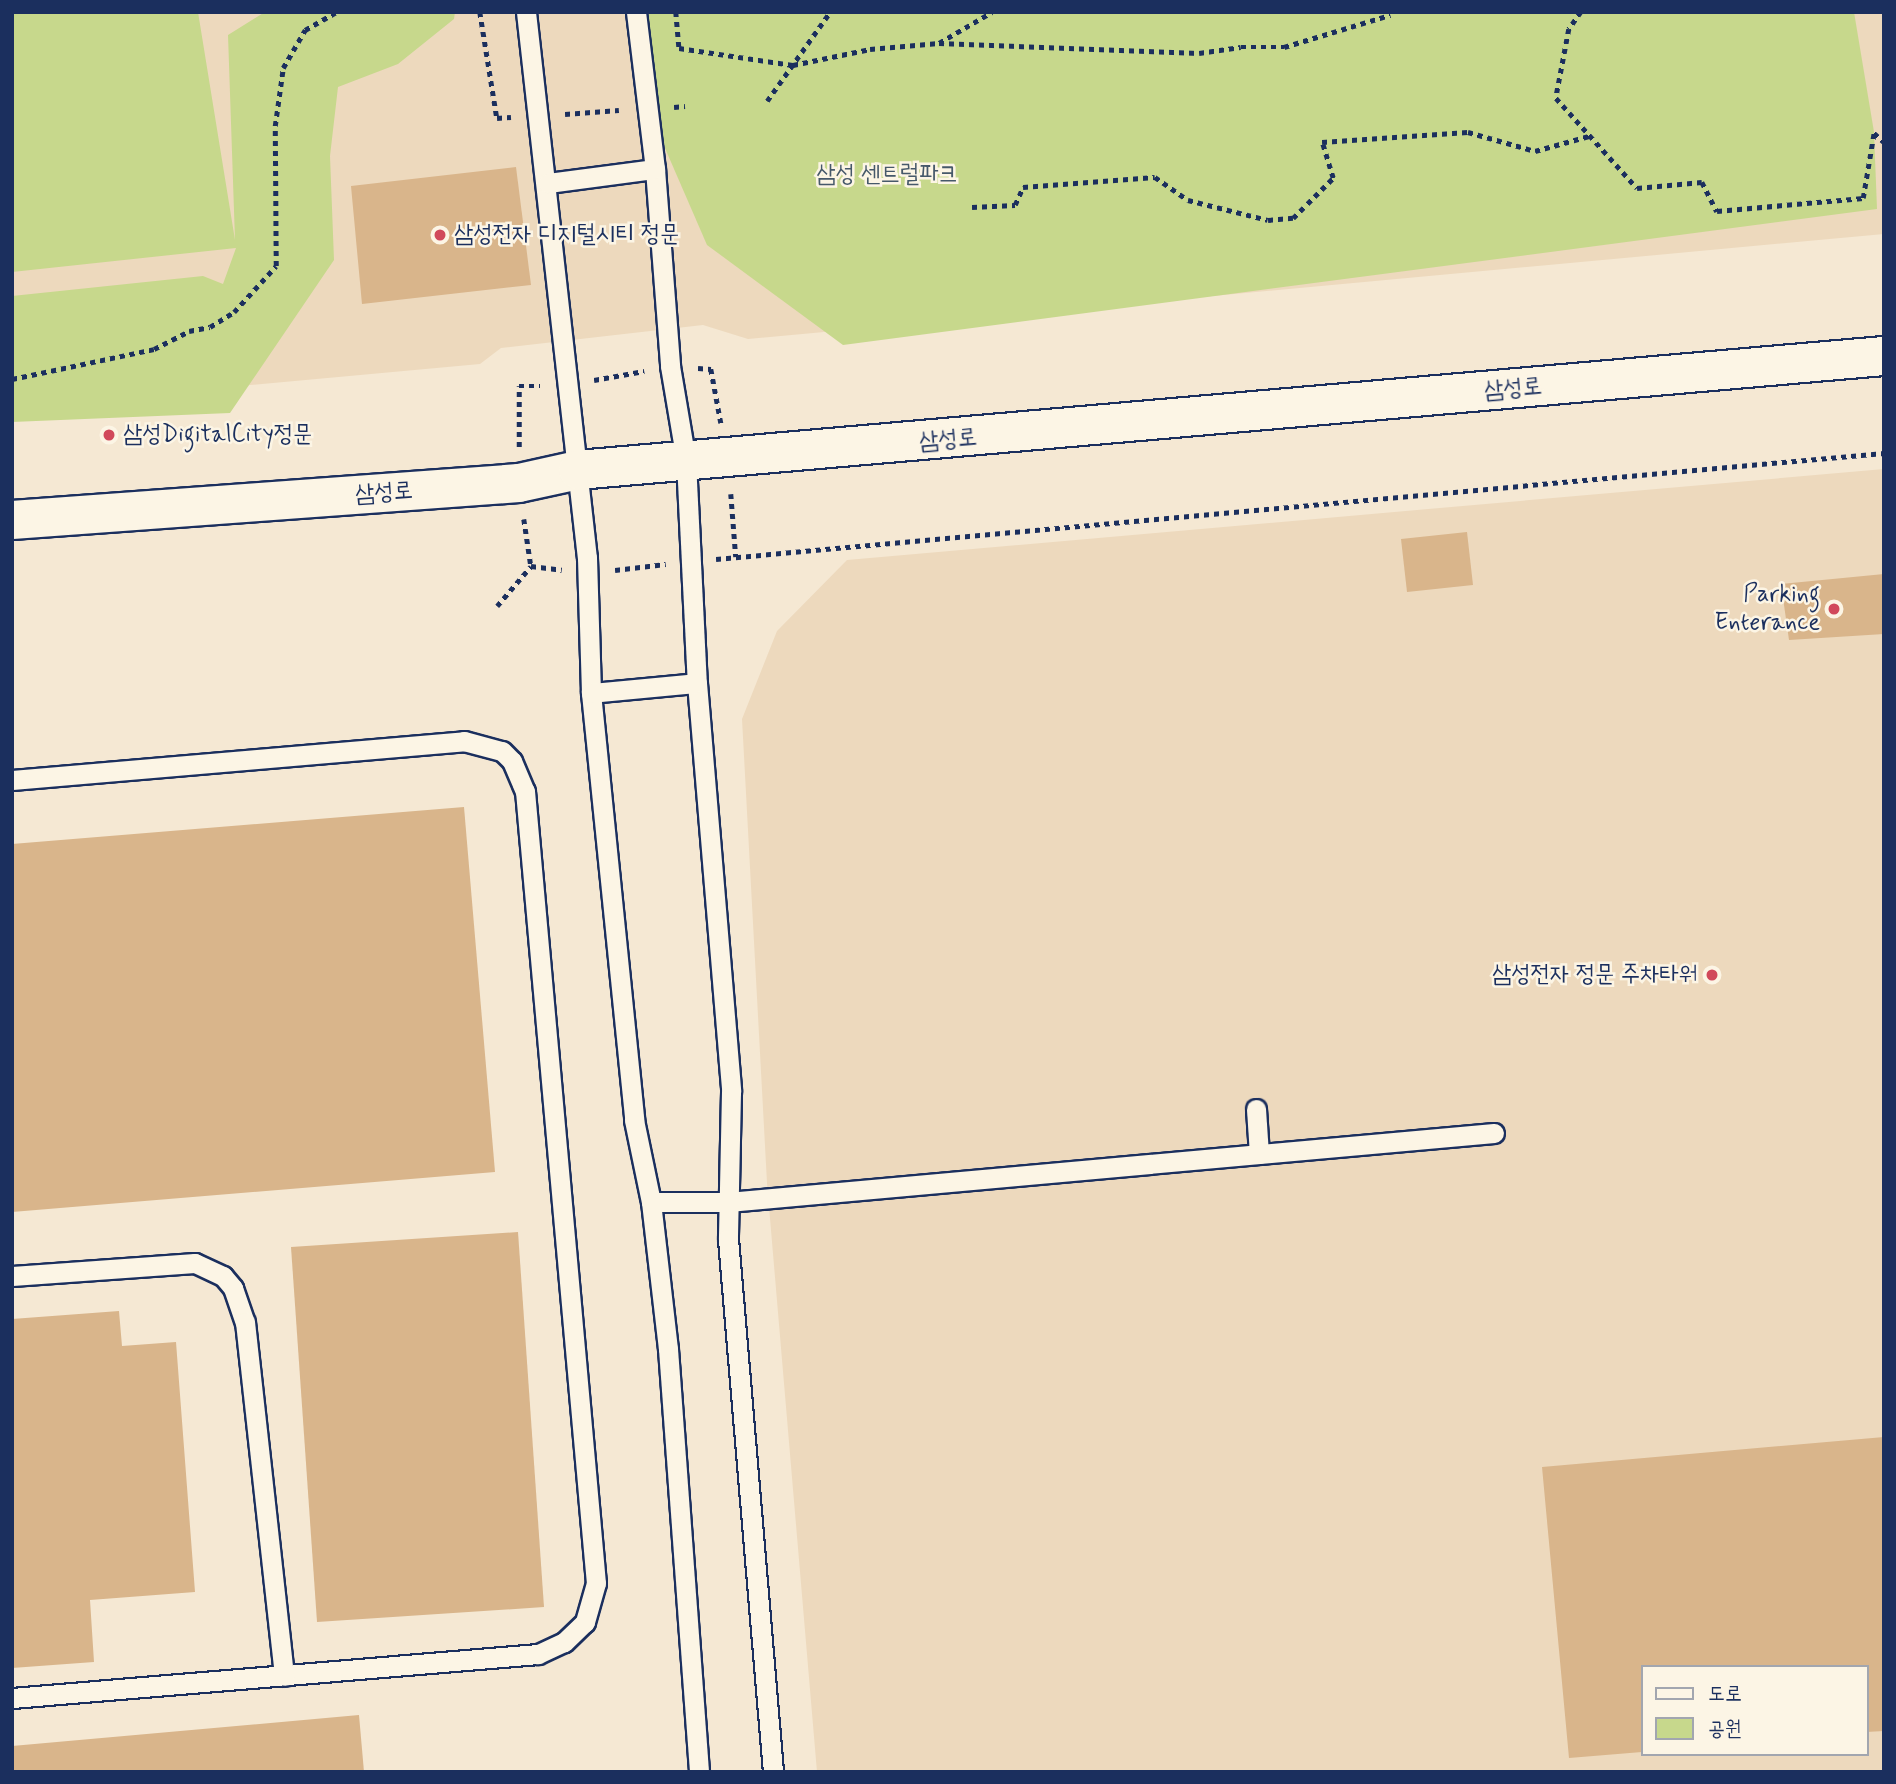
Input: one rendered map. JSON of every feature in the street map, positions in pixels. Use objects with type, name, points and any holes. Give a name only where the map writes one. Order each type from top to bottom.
[{"type":"street","name":"삼성로","points":[[12,520],[519,482],[578,470],[1884,356]]},
{"type":"lane","points":[[526,12],[548,183],[578,470],[588,574],[591,693],[634,1120],[651,1202],[691,1624],[699,1772]]},
{"type":"lane","points":[[636,12],[655,169],[670,366],[686,461],[698,683],[731,1091],[728,1202],[773,1772]]},
{"type":"lane","points":[[548,183],[655,169]]},
{"type":"lane","points":[[591,693],[698,683]]},
{"type":"lane","points":[[12,780],[464,741],[502,751],[520,772],[595,1551],[595,1595],[576,1633],[538,1654],[12,1698]]},
{"type":"lane","points":[[1256,1109],[1259,1154]]},
{"type":"lane","points":[[651,1202],[728,1202],[1494,1133]]},
{"type":"lane","points":[[12,1276],[195,1263],[223,1276],[233,1288],[245,1322],[284,1676]]},
{"type":"path","points":[[12,379],[154,349],[189,331],[210,327],[234,312],[276,266],[275,126],[283,68],[305,30],[336,12]]},
{"type":"path","points":[[676,12],[679,48],[793,65],[870,49],[939,43],[1199,53],[1241,47],[1284,47],[1402,12]]},
{"type":"path","points":[[767,101],[830,12]]},
{"type":"path","points":[[939,43],[992,12]]},
{"type":"path","points":[[1382,12],[1390,15]]},
{"type":"path","points":[[1581,12],[1569,29],[1556,98],[1637,188],[1702,181],[1717,211],[1863,198],[1874,132]]},
{"type":"path","points":[[1874,132],[1884,131]]},
{"type":"path","points":[[972,207],[1015,205],[1023,187],[1155,177],[1188,200],[1268,220],[1293,218],[1334,178],[1322,142],[1468,132],[1535,151],[1589,136]]},
{"type":"path","points":[[1874,132],[1884,142]]},
{"type":"path","points":[[497,606],[531,566],[588,574],[691,561],[1884,453]]},
{"type":"shaded area","points":[[12,12],[1884,12],[1884,234],[748,339],[703,325],[501,348],[480,364],[12,407]]},
{"type":"shaded area","points":[[1884,469],[1884,1772],[817,1772],[767,1183],[742,719],[777,631],[847,560]]},
{"type":"green space","points":[[12,12],[198,12],[235,240],[228,35],[265,12],[455,12],[454,19],[398,64],[338,87],[330,156],[334,260],[230,413],[12,422],[12,296],[203,276],[223,284],[236,248],[12,272]]},
{"type":"green space","name":"삼성 센트럴파크","points":[[636,12],[1854,12],[1874,132],[1877,209],[843,345],[707,245],[648,109]]},
{"type":"building","name":"삼성전자 디지털시티 정문","points":[[516,167],[531,285],[362,304],[351,186]]},
{"type":"building","points":[[1467,532],[1473,585],[1407,592],[1401,539]]},
{"type":"building","name":"Parking Enterance","points":[[1884,574],[1884,634],[1789,640],[1781,584]]},
{"type":"building","points":[[464,807],[495,1172],[12,1212],[12,844]]},
{"type":"building","points":[[518,1232],[544,1607],[317,1622],[291,1247]]},
{"type":"building","points":[[119,1311],[122,1346],[176,1342],[195,1592],[90,1600],[94,1662],[12,1668],[12,1319]]},
{"type":"building","points":[[1884,1437],[1884,1731],[1868,1732],[1868,1665],[1640,1665],[1640,1752],[1569,1758],[1542,1467]]},
{"type":"building","points":[[359,1715],[364,1772],[12,1772],[12,1746]]},
{"type":"place","name":"삼성전자 디지털시티 정문","points":[[440,235]]},
{"type":"place","name":"삼성DigitalCity정문","points":[[109,435]]},
{"type":"place","name":"Parking Enterance","points":[[1834,609]]},
{"type":"place","name":"삼성전자 정문 주차타워","points":[[1712,975]]}]
